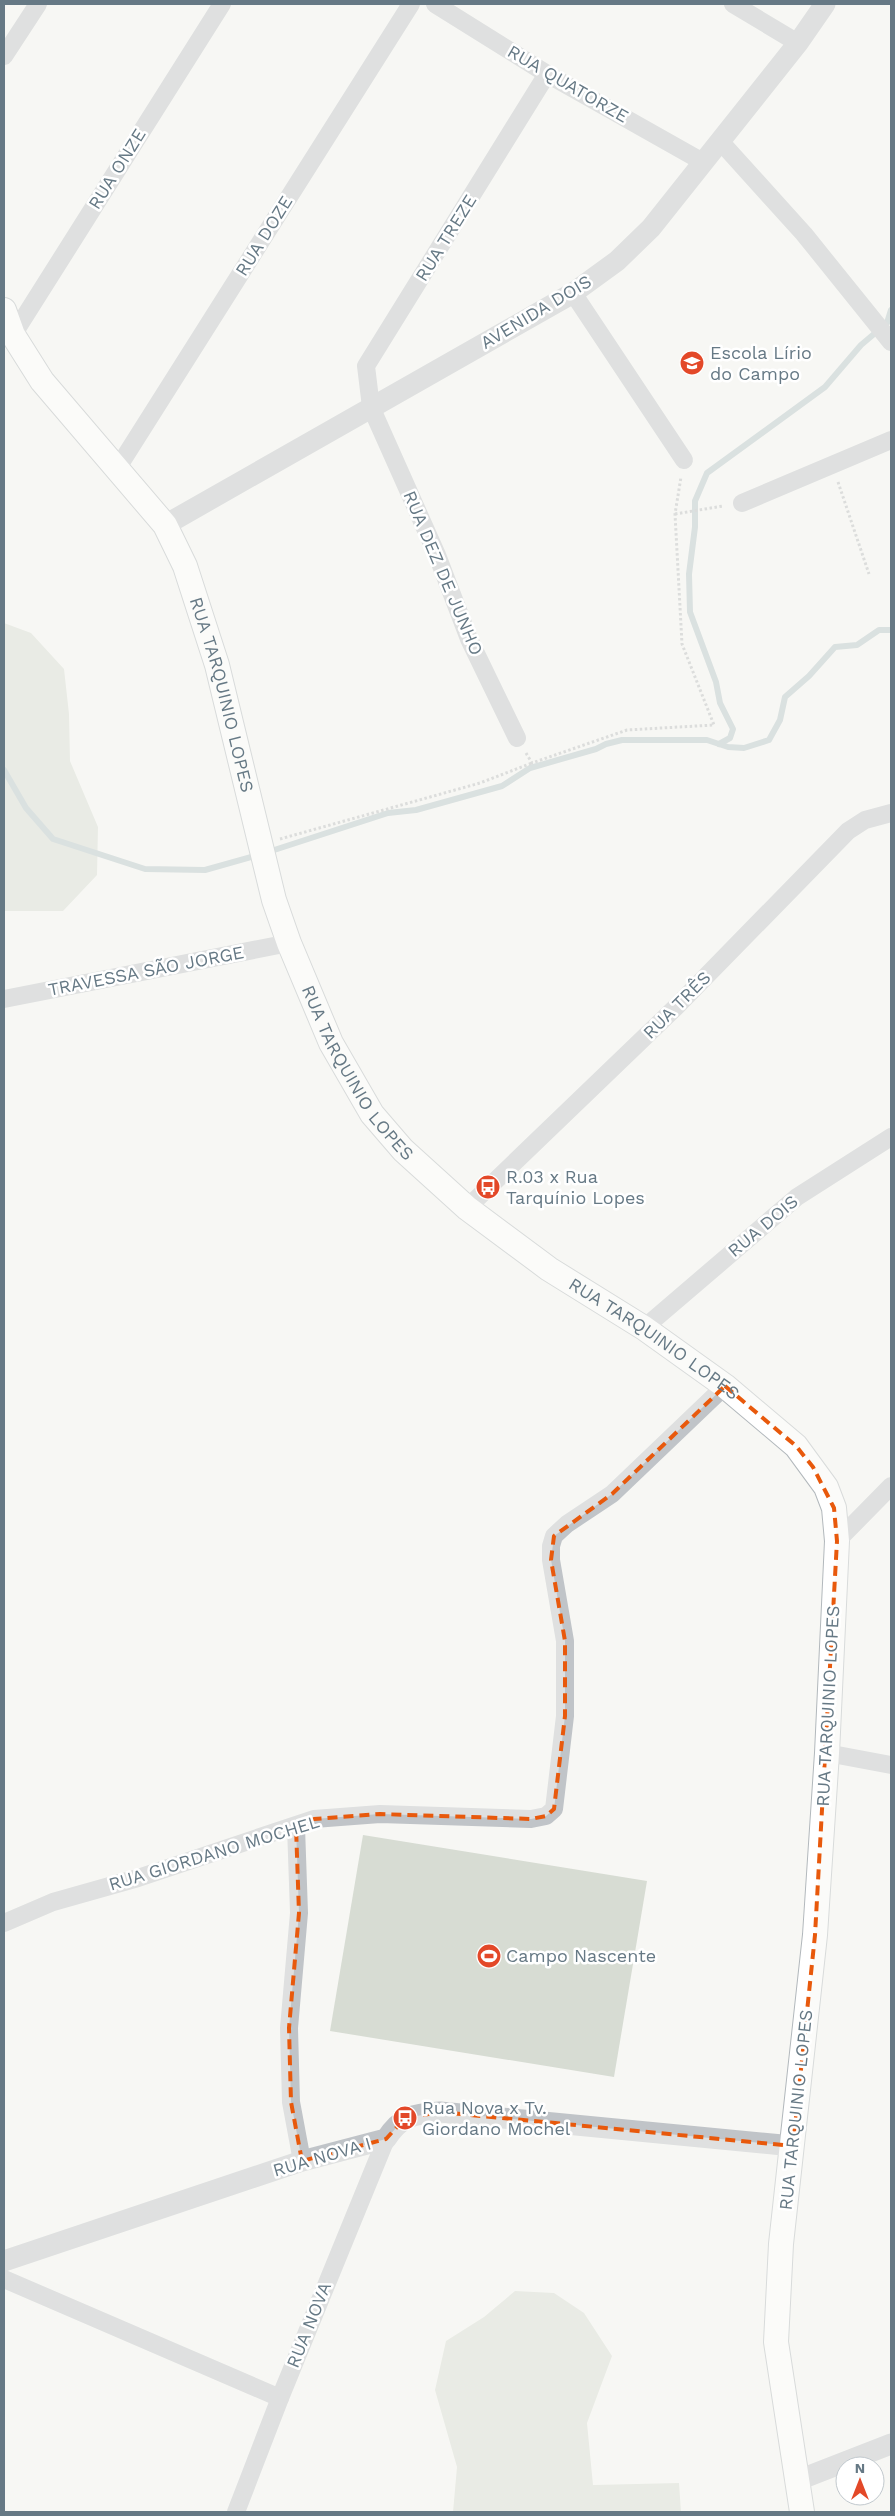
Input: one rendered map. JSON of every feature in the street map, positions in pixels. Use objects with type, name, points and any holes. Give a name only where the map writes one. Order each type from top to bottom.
[{"type":"main road","name":"RUA TARQUINIO LOPES","points":[[4,310],[13,335],[42,381],[165,525],[185,566],[217,665],[263,852],[288,943],[331,1043],[372,1114],[404,1150],[467,1208],[549,1269],[644,1328],[725,1386],[796,1446],[826,1487],[834,1508],[837,1542],[827,1753],[815,1935],[781,2244],[776,2342],[802,2512]]},
{"type":"street","points":[[4,56],[38,4]]},
{"type":"street","name":"RUA ONZE","points":[[13,335],[222,4]]},
{"type":"street","name":"RUA DOZE","points":[[117,469],[411,4]]},
{"type":"street","name":"RUA QUATORZE","points":[[434,4],[547,74],[703,162]]},
{"type":"street","points":[[733,4],[798,43]]},
{"type":"street","name":"AVENIDA DOIS","points":[[165,525],[573,293],[636,245],[798,43],[825,4]]},
{"type":"street","name":"RUA TREZE","points":[[371,408],[366,366],[547,74]]},
{"type":"street","points":[[720,141],[804,234],[890,341]]},
{"type":"street","points":[[573,293],[684,460]]},
{"type":"street","name":"RUA DEZ DE JUNHO","points":[[371,408],[437,555],[469,639],[517,738]]},
{"type":"street","points":[[742,503],[891,440]]},
{"type":"street","name":"RUA TRÊS","points":[[467,1208],[677,1006],[848,831],[864,820],[891,813]]},
{"type":"street","name":"TRAVESSA SÃO JORGE","points":[[4,999],[288,943]]},
{"type":"street","name":"RUA DOIS","points":[[644,1328],[798,1196],[891,1137]]},
{"type":"street","name":"RUA GIORDANO MOCHEL","points":[[4,1923],[54,1902],[138,1878],[296,1827],[314,1819],[380,1814],[531,1819],[546,1816],[554,1809],[564,1716],[565,1641],[550,1560],[550,1546],[554,1536],[567,1524],[612,1494],[725,1386]]},
{"type":"street","points":[[837,1542],[891,1486]]},
{"type":"street","points":[[827,1753],[891,1765]]},
{"type":"street","points":[[296,1827],[299,1913],[288,2028],[291,2102],[302,2161]]},
{"type":"street","name":"RUA NOVA I","points":[[4,2262],[302,2161],[386,2139],[395,2125],[405,2118],[440,2112],[793,2146]]},
{"type":"street","name":"RUA NOVA","points":[[236,2512],[280,2398],[386,2139]]},
{"type":"street","points":[[4,2280],[280,2398]]},
{"type":"street","points":[[796,2481],[891,2444]]},
{"type":"path","points":[[263,852],[480,782],[627,730],[714,724],[682,644],[674,514],[684,460]]},
{"type":"path","points":[[832,465],[870,574]]},
{"type":"path","points":[[674,514],[710,508]]},
{"type":"path","points":[[517,738],[532,763]]},
{"type":"highlighted area","points":[[725,1386],[796,1446],[813,1467],[834,1508],[837,1541],[815,1935],[793,2146],[440,2112],[405,2118],[386,2139],[302,2161],[291,2102],[289,2028],[299,1913],[296,1827],[314,1819],[380,1814],[531,1819],[546,1816],[554,1809],[565,1716],[565,1641],[551,1560],[554,1536],[612,1494]]},
{"type":"shaded area","points":[[4,623],[31,633],[64,669],[69,714],[70,761],[98,827],[97,875],[63,911],[4,911]]},
{"type":"shaded area","name":"Campo Nascente","points":[[363,1835],[647,1881],[614,2077],[330,2031]]},
{"type":"shaded area","points":[[515,2291],[554,2293],[584,2313],[612,2356],[587,2423],[593,2485],[679,2483],[681,2512],[453,2512],[457,2467],[435,2390],[446,2341],[484,2317]]},
{"type":"waterway","points":[[719,744],[730,738],[733,729],[720,703],[716,682],[690,612],[689,574],[695,527],[695,501],[707,473],[825,387],[861,345],[887,323],[891,310]]},
{"type":"waterway","points":[[268,852],[388,813],[416,810],[502,786],[530,768],[622,740],[707,740],[728,747],[744,748],[769,740],[780,720],[785,697],[809,676],[835,647],[857,645],[879,630],[891,630]]},
{"type":"waterway","points":[[4,770],[26,808],[53,839],[145,869],[205,870],[258,855]]},
{"type":"place","name":"Escola Lírio do Campo","points":[[692,363]]},
{"type":"place","name":"R.03 x Rua Tarquínio Lopes","points":[[488,1187]]},
{"type":"place","name":"Campo Nascente","points":[[489,1956]]},
{"type":"place","name":"Rua Nova x Tv. Giordano Mochel","points":[[405,2118]]}]
